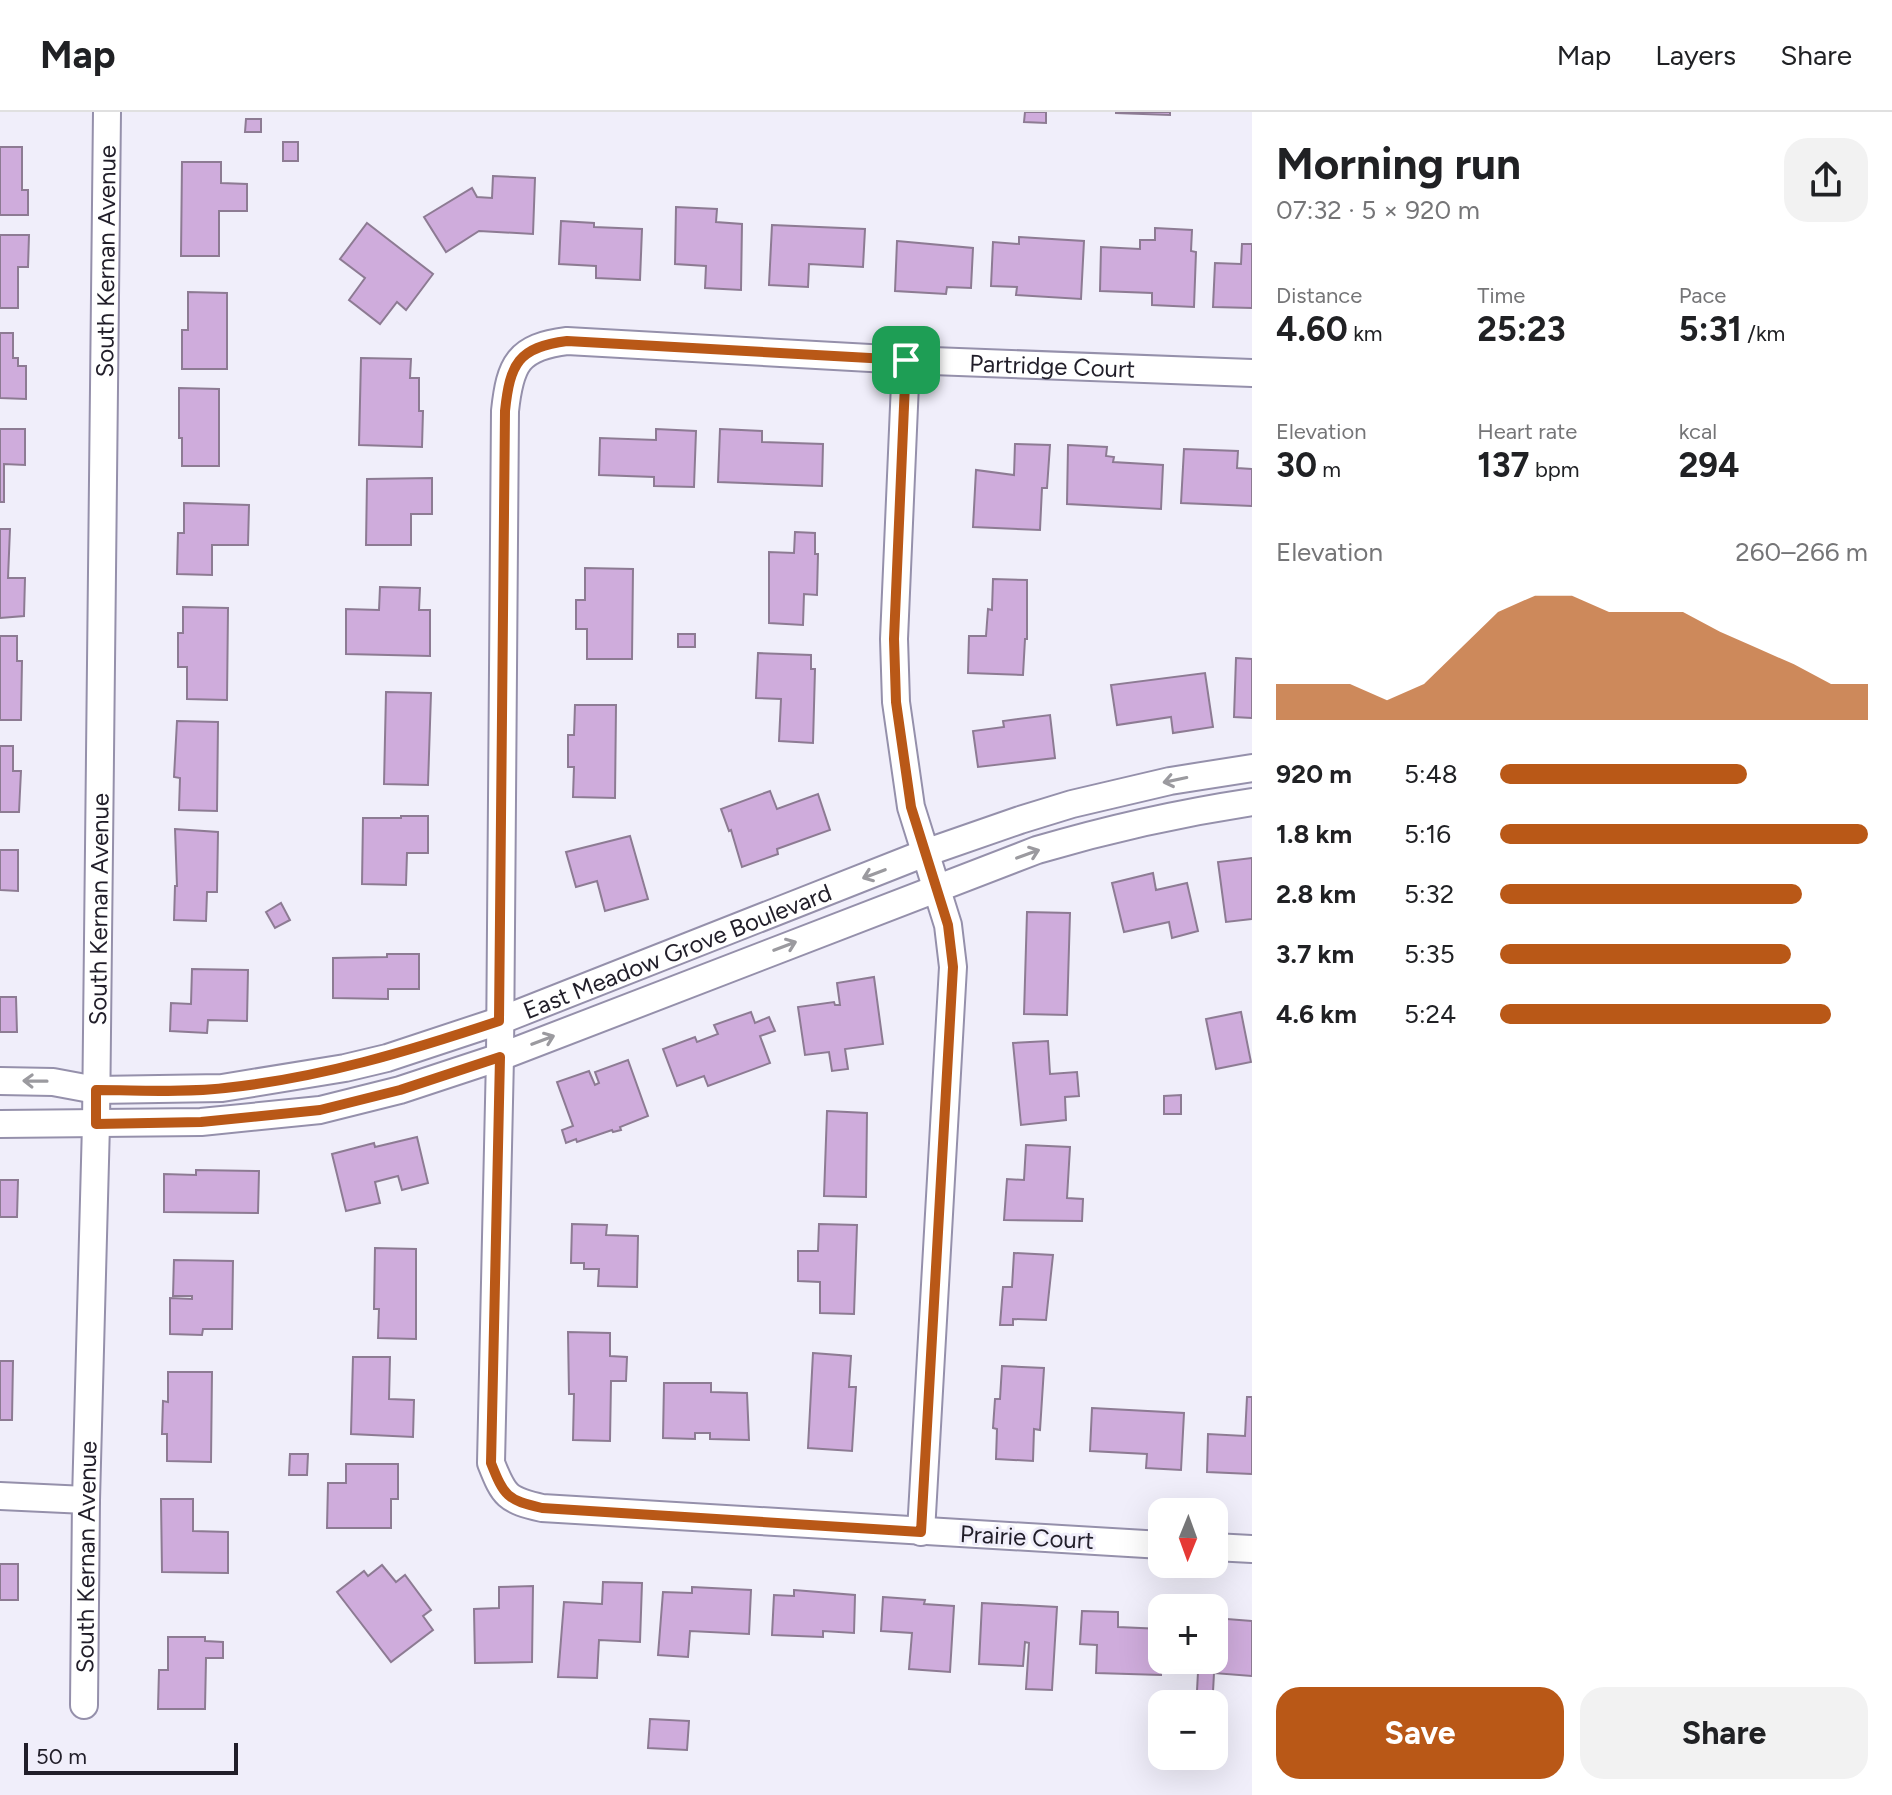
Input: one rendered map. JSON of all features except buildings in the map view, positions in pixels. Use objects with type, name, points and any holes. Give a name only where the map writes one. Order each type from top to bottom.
[{"type":"street","name":"South Kernan Avenue","points":[[84,1705],[96,1124],[107,112]]},
{"type":"street","name":"Partridge Court","points":[[510,1498],[491,1463],[500,1057],[505,411],[507,385],[514,366],[525,353],[545,344],[567,341],[906,360],[1252,373]]},
{"type":"street","points":[[906,360],[894,639],[896,702],[911,807],[948,925],[953,967],[921,1532]]},
{"type":"street","name":"East Meadow Grove Boulevard","points":[[0,1081],[53,1082],[96,1090],[222,1088],[295,1078],[387,1058],[499,1021],[925,853],[1072,804],[1170,781],[1252,768]]},
{"type":"street","name":"East Meadow Grove Boulevard","points":[[0,1124],[201,1122],[320,1110],[400,1090],[500,1057],[1037,850],[1110,829],[1252,802]]},
{"type":"street","points":[[0,1496],[86,1500]]},
{"type":"street","name":"Prairie Court","points":[[510,1498],[542,1508],[1148,1544]]},
{"type":"street","points":[[1228,1548],[1252,1549]]},
{"type":"route","points":[[567,341],[906,360],[894,639],[896,702],[911,807],[948,925],[953,967],[921,1532],[542,1508],[525,1504],[510,1498],[491,1463],[500,1057],[400,1090],[320,1110],[201,1122],[96,1124],[96,1090],[222,1088],[295,1078],[387,1058],[499,1021],[505,411],[507,385],[514,366],[525,353],[545,344],[567,341]]}]
